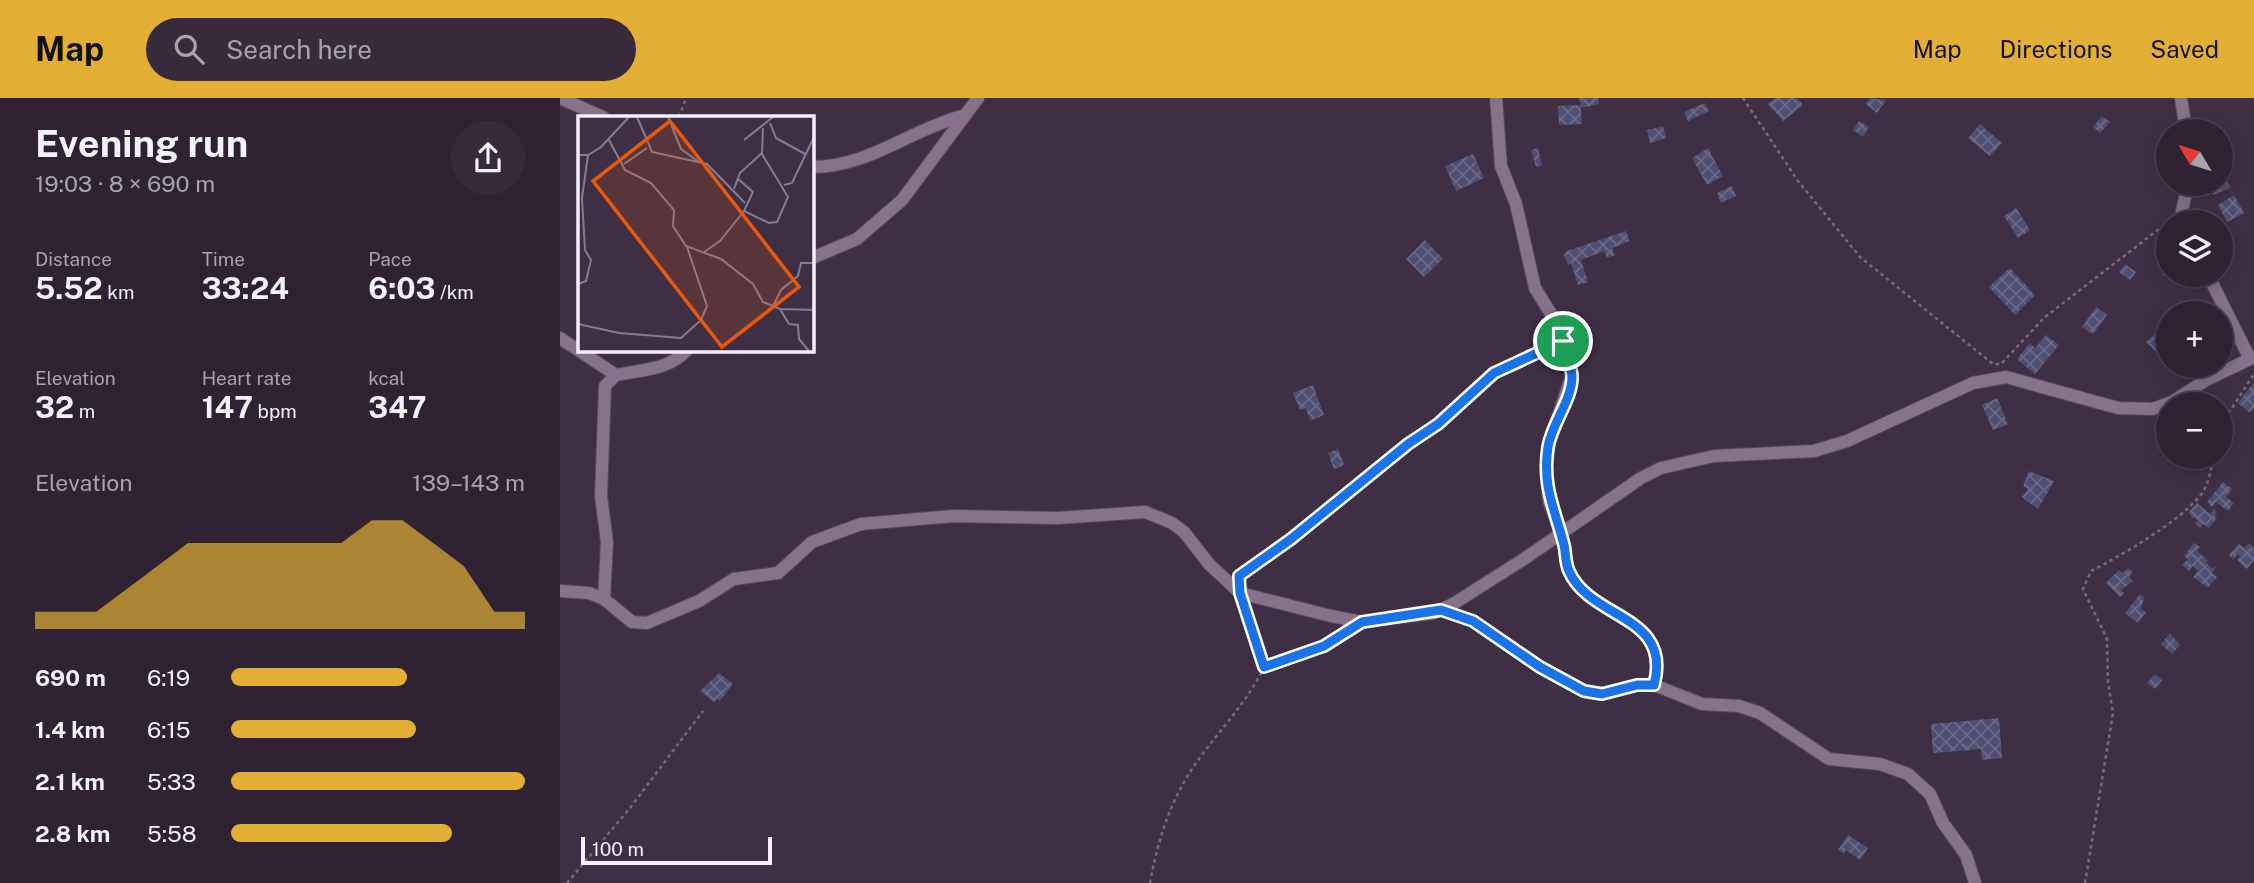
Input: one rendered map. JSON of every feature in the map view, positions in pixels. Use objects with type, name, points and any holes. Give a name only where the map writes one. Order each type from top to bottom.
[{"type":"street","points":[[560,98],[601,116]]},
{"type":"street","points":[[814,257],[857,239],[902,200],[978,98]]},
{"type":"street","points":[[1496,98],[1501,166],[1516,204],[1535,288],[1556,322],[1572,375],[1570,389],[1549,444],[1546,470],[1549,501],[1560,533]]},
{"type":"street","points":[[2181,98],[2184,119]]},
{"type":"street","points":[[814,167],[830,167],[865,158],[962,116]]},
{"type":"street","points":[[560,591],[589,593],[604,599],[626,618],[647,624],[699,601],[734,579],[778,573],[812,542],[861,524],[953,516],[1058,519],[1145,512],[1172,523],[1184,532],[1217,574],[1240,593],[1362,622],[1441,610],[1641,478],[1661,468],[1714,456],[1814,452],[1847,441],[1973,383],[2006,377],[2018,378],[2095,403],[2144,410],[2172,402],[2252,358],[2214,287]]},
{"type":"street","points":[[560,338],[578,350]]},
{"type":"street","points":[[581,352],[616,375]]},
{"type":"street","points":[[604,599],[607,542],[601,496],[605,386],[616,375],[664,366],[680,358],[685,352]]},
{"type":"street","points":[[1441,610],[1473,621],[1540,667],[1584,691],[1602,694],[1637,685],[1654,685],[1702,704],[1753,709],[1829,758],[1872,762],[1908,774],[1930,794],[1942,823],[1966,855],[1975,883]]},
{"type":"path","points":[[679,116],[687,98]]},
{"type":"path","points":[[1743,98],[1798,181],[1860,257],[1993,365],[2001,364],[2045,317],[2156,237]]},
{"type":"path","points":[[1264,667],[1240,593],[1239,576],[1291,539],[1321,511],[1438,424],[1494,373],[1563,341]]},
{"type":"path","points":[[2233,406],[2254,374]]},
{"type":"path","points":[[2085,883],[2113,713],[2107,639],[2087,602],[2083,589],[2085,581],[2091,572],[2156,530],[2200,497],[2211,469]]},
{"type":"path","points":[[1560,533],[1573,579],[1651,640],[1658,655],[1654,685]]},
{"type":"path","points":[[1150,883],[1158,842],[1180,789],[1242,704],[1264,667],[1324,646],[1362,622]]},
{"type":"path","points":[[567,883],[630,808],[703,711]]},
{"type":"building","points":[[1579,98],[1598,98],[1599,104],[1581,108],[1582,124],[1559,125],[1558,106],[1581,105]]},
{"type":"building","points":[[1775,98],[1797,98],[1803,105],[1783,121],[1768,104]]},
{"type":"building","points":[[1870,98],[1886,100],[1877,113],[1866,104]]},
{"type":"building","points":[[1705,103],[1709,111],[1688,121],[1684,112]]},
{"type":"building","points":[[2102,116],[2110,122],[2100,133],[2093,127]]},
{"type":"building","points":[[1859,121],[1869,127],[1863,137],[1853,130]]},
{"type":"building","points":[[1980,124],[2002,143],[1990,156],[1968,138]]},
{"type":"building","points":[[1663,126],[1666,138],[1650,143],[1647,130]]},
{"type":"building","points":[[1538,148],[1542,165],[1536,167],[1531,150]]},
{"type":"building","points":[[1708,148],[1723,176],[1707,185],[1692,158]]},
{"type":"building","points":[[1473,154],[1484,178],[1456,191],[1445,166]]},
{"type":"building","points":[[1732,186],[1736,196],[1721,203],[1717,193]]},
{"type":"building","points":[[2233,196],[2244,213],[2233,219],[2233,210],[2221,210],[2218,205]]},
{"type":"building","points":[[2016,208],[2030,230],[2018,238],[2004,216]]},
{"type":"building","points":[[1626,231],[1630,241],[1612,248],[1615,255],[1607,258],[1604,251],[1581,260],[1588,282],[1578,285],[1571,263],[1568,265],[1564,255],[1567,251]]},
{"type":"building","points":[[1425,240],[1443,259],[1424,277],[1406,259]]},
{"type":"building","points":[[2125,264],[2136,272],[2130,280],[2119,272]]},
{"type":"building","points":[[2010,268],[2035,295],[2015,315],[1989,287]]},
{"type":"building","points":[[2096,307],[2107,315],[2093,334],[2082,327]]},
{"type":"building","points":[[2156,333],[2156,352],[2146,342]]},
{"type":"building","points":[[2046,335],[2059,345],[2035,374],[2017,359],[2030,343],[2035,348]]},
{"type":"building","points":[[2254,382],[2254,408],[2250,413],[2238,403]]},
{"type":"building","points":[[1313,385],[1324,415],[1310,421],[1306,408],[1300,410],[1293,393]]},
{"type":"building","points":[[1997,398],[2008,424],[1993,430],[1982,405]]},
{"type":"building","points":[[1338,449],[1344,465],[1334,469],[1328,453]]},
{"type":"building","points":[[2029,471],[2054,481],[2038,509],[2022,497],[2028,489],[2023,486]]},
{"type":"building","points":[[2223,482],[2232,489],[2226,497],[2234,503],[2228,511],[2216,502],[2212,507],[2207,502]]},
{"type":"building","points":[[2197,503],[2210,514],[2214,509],[2217,512],[2214,515],[2217,518],[2209,528],[2204,524],[2200,528],[2195,524],[2198,520],[2191,517],[2189,512]]},
{"type":"building","points":[[2194,543],[2200,547],[2197,551],[2208,560],[2206,563],[2212,568],[2217,566],[2212,573],[2217,577],[2208,588],[2193,577],[2198,571],[2192,566],[2189,571],[2182,565],[2188,559],[2184,556]]},
{"type":"building","points":[[2249,543],[2254,548],[2254,560],[2247,569],[2237,560],[2240,557],[2238,554],[2233,559],[2229,555],[2239,544],[2244,548]]},
{"type":"building","points":[[2128,568],[2133,573],[2129,577],[2133,581],[2121,590],[2124,593],[2120,597],[2106,583],[2119,570],[2123,573]]},
{"type":"building","points":[[2140,594],[2144,597],[2141,609],[2146,612],[2138,623],[2125,613]]},
{"type":"building","points":[[2170,633],[2180,645],[2172,654],[2161,644],[2163,641],[2166,644],[2164,640]]},
{"type":"building","points":[[719,673],[733,684],[720,701],[717,699],[714,702],[700,691]]},
{"type":"building","points":[[2155,674],[2162,680],[2155,689],[2147,683]]},
{"type":"building","points":[[1999,718],[2002,758],[1982,760],[1981,749],[1933,753],[1931,724]]},
{"type":"building","points":[[1848,835],[1868,848],[1860,860],[1846,850],[1844,854],[1838,850]]},
{"type":"route","points":[[1563,341],[1572,375],[1570,389],[1549,444],[1546,486],[1549,501],[1558,522],[1567,566],[1573,579],[1591,596],[1651,640],[1658,655],[1654,685],[1637,685],[1602,694],[1584,691],[1540,667],[1473,621],[1441,610],[1362,622],[1324,646],[1264,667],[1262,654],[1240,593],[1239,576],[1291,539],[1321,511],[1354,489],[1408,444],[1438,424],[1494,373],[1563,341]]}]
